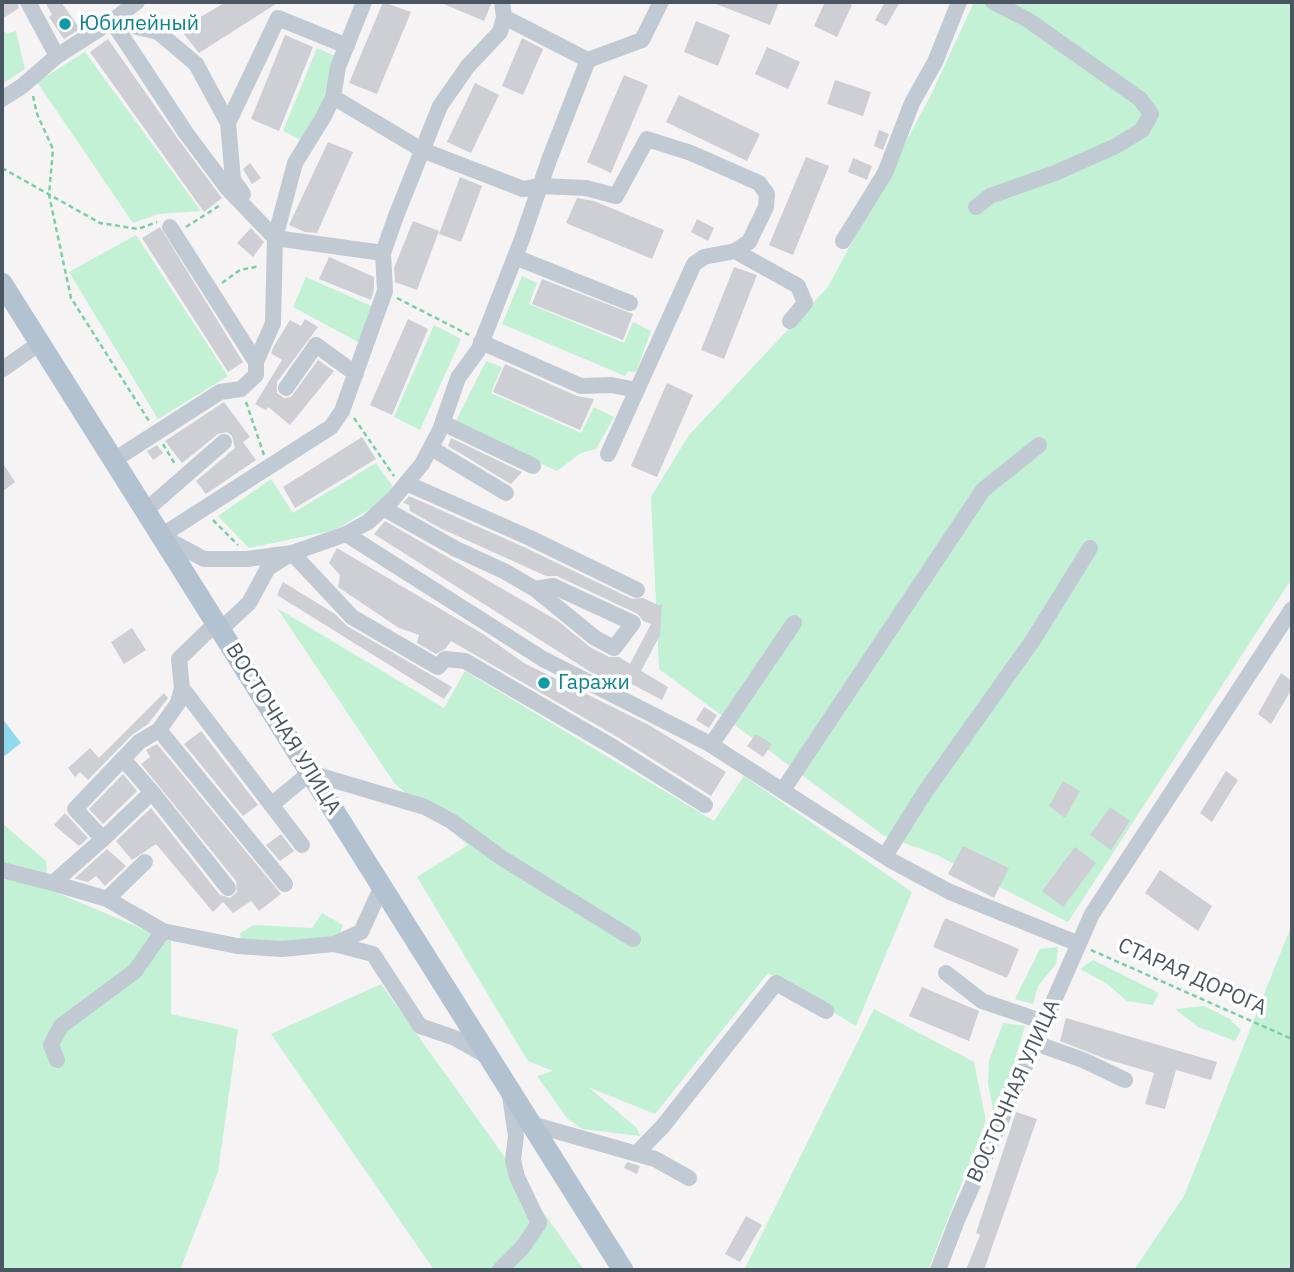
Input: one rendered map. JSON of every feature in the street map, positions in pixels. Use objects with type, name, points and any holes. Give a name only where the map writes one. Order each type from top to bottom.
[{"type":"main road","name":"ВОСТОЧНАЯ УЛИЦА","points":[[4,292],[40,343],[623,1270]]},
{"type":"street","points":[[28,2],[57,56]]},
{"type":"street","points":[[2,99],[57,56],[137,2]]},
{"type":"street","points":[[114,460],[219,392],[241,389],[256,375],[257,362],[273,323],[275,238],[295,163],[333,97],[338,67],[364,2]]},
{"type":"street","points":[[588,60],[503,10],[500,32],[468,65],[440,106],[383,253],[385,291],[345,404],[331,427],[161,536],[204,559],[251,559],[292,553],[346,534],[368,522],[383,508],[422,464],[443,423],[458,377],[481,342],[588,60],[642,40],[661,2]]},
{"type":"street","points":[[843,241],[885,173],[912,103],[935,62],[959,2]]},
{"type":"street","points":[[976,207],[989,197],[1055,173],[1116,146],[1142,130],[1151,114],[1140,99],[1028,20],[993,2]]},
{"type":"street","points":[[228,123],[278,18],[347,46]]},
{"type":"street","points":[[112,21],[158,32],[196,64],[228,123],[233,180],[275,238]]},
{"type":"street","points":[[112,21],[186,133],[227,188],[275,238],[383,253]]},
{"type":"street","points":[[333,97],[422,150],[523,189],[540,186],[586,188],[616,196],[647,139],[759,183],[767,194],[766,207],[749,242],[735,251],[704,257],[694,264],[608,454]]},
{"type":"street","points":[[172,230],[257,362]]},
{"type":"street","points":[[735,251],[798,286],[805,303],[790,321]]},
{"type":"street","points":[[515,257],[630,303]]},
{"type":"street","points":[[481,342],[581,386],[611,384],[637,390]]},
{"type":"street","points":[[3,369],[40,343]]},
{"type":"street","points":[[286,388],[316,345],[356,373]]},
{"type":"street","points":[[443,423],[533,466]]},
{"type":"street","points":[[145,511],[224,442]]},
{"type":"street","points":[[783,790],[983,490],[1039,445]]},
{"type":"street","points":[[431,448],[506,493]]},
{"type":"street","points":[[404,485],[530,538],[637,590]]},
{"type":"street","points":[[383,508],[535,589],[595,638],[614,648],[634,623],[553,586],[535,589]]},
{"type":"street","points":[[346,534],[543,659],[711,744],[885,856],[950,892],[1079,944]]},
{"type":"street","points":[[885,856],[923,794],[1033,640],[1090,548]]},
{"type":"street","points":[[103,839],[75,809],[139,742],[159,730],[177,703],[181,688],[179,659],[249,603],[268,568],[292,553]]},
{"type":"street","points":[[292,553],[352,617],[438,667],[445,659],[465,661],[613,747],[705,805]]},
{"type":"street","name":"ВОСТОЧНАЯ УЛИЦА","points":[[938,1270],[958,1218],[1092,914],[1292,609]]},
{"type":"street","points":[[711,744],[794,623]]},
{"type":"street","points":[[181,688],[302,845]]},
{"type":"street","points":[[159,730],[285,884]]},
{"type":"street","points":[[123,759],[228,888]]},
{"type":"street","points":[[271,805],[310,773],[425,807],[451,821],[502,858],[633,939]]},
{"type":"street","points":[[53,883],[152,792]]},
{"type":"street","points":[[107,899],[145,862]]},
{"type":"street","points":[[2,870],[107,899],[163,931],[237,946],[282,948],[334,944],[373,954],[420,1026],[455,1038],[489,1057]]},
{"type":"street","points":[[334,944],[361,932],[382,886]]},
{"type":"street","points":[[57,1060],[51,1045],[61,1026],[135,971],[163,931]]},
{"type":"street","points":[[946,973],[982,1001],[1044,1022]]},
{"type":"street","points":[[636,1154],[663,1126],[776,984],[826,1011]]},
{"type":"street","points":[[1035,1044],[1083,1060],[1125,1080]]},
{"type":"street","points":[[500,1270],[522,1248],[539,1223],[517,1177],[513,1160],[516,1136],[510,1090]]},
{"type":"street","points":[[531,1124],[655,1159],[689,1178]]},
{"type":"path","points":[[30,79],[37,114],[53,149],[50,195],[71,298],[183,478]]},
{"type":"path","points":[[2,168],[100,223],[138,229],[155,222],[172,230],[223,204],[227,188]]},
{"type":"path","points":[[211,291],[240,270],[275,264]]},
{"type":"path","points":[[385,291],[481,342]]},
{"type":"path","points":[[241,389],[268,467]]},
{"type":"path","points":[[345,404],[404,485]]},
{"type":"path","points":[[202,508],[251,559]]},
{"type":"path","name":"СТАРАЯ ДОРОГА","points":[[1079,944],[1292,1039]]},
{"type":"green space","points":[[974,2],[1292,2],[1292,578],[1068,922],[937,855],[883,835],[659,669],[651,497],[689,435],[828,287],[932,93]]},
{"type":"green space","points":[[2,27],[6,34],[16,31],[25,69],[2,84]]},
{"type":"green space","points":[[317,48],[337,57],[320,108],[303,141],[283,131]]},
{"type":"green space","points":[[85,52],[201,211],[158,214],[133,223],[37,82]]},
{"type":"green space","points":[[136,235],[228,376],[158,419],[69,272]]},
{"type":"green space","points":[[522,276],[537,283],[529,304],[624,343],[633,322],[651,331],[636,372],[628,371],[625,376],[502,324]]},
{"type":"green space","points":[[306,277],[371,306],[360,343],[293,307]]},
{"type":"green space","points":[[434,325],[461,339],[420,430],[394,417]]},
{"type":"green space","points":[[486,361],[502,367],[491,393],[581,433],[594,407],[614,417],[596,449],[581,453],[557,471],[454,425]]},
{"type":"green space","points":[[376,463],[394,488],[375,506],[335,530],[249,548],[218,516],[271,479],[293,513]]},
{"type":"green space","points":[[277,608],[444,708],[465,671],[714,821],[744,776],[912,892],[856,1026],[768,973],[655,1114],[588,1087],[637,1128],[640,1136],[582,1129],[567,1118],[537,1076],[553,1071],[528,1061],[417,877],[468,845],[395,784]]},
{"type":"green space","points":[[2,823],[46,861],[48,889],[171,941],[171,1014],[238,1029],[218,1172],[180,1270],[2,1270]]},
{"type":"green space","points":[[322,913],[343,925],[339,936],[315,941],[241,942],[240,933],[254,925],[312,928]]},
{"type":"green space","points":[[1292,924],[1292,1270],[1134,1270],[1184,1196]]},
{"type":"green space","points":[[1058,947],[1056,964],[1038,986],[1033,1004],[1015,999],[1040,949]]},
{"type":"green space","points":[[1093,960],[1159,993],[1153,1005],[1127,1001],[1106,983],[1080,969]]},
{"type":"green space","points":[[381,984],[584,1270],[434,1270],[271,1034]]},
{"type":"green space","points":[[1204,1006],[1230,1019],[1241,1030],[1235,1041],[1198,1027],[1175,1009]]},
{"type":"green space","points":[[874,1009],[974,1062],[986,1121],[928,1270],[744,1270]]},
{"type":"green space","points":[[1003,1023],[1025,1026],[1005,1093],[994,1115],[988,1083],[989,1061]]},
{"type":"water","points":[[2,718],[21,743],[2,758]]},
{"type":"building","points":[[2,2],[18,2],[19,8],[2,19]]},
{"type":"building","name":"Юбилейный","points":[[45,2],[61,2],[80,29],[64,39],[49,17],[52,15]]},
{"type":"building","points":[[226,2],[279,2],[199,53],[180,29]]},
{"type":"building","points":[[383,2],[411,12],[377,94],[349,83]]},
{"type":"building","points":[[439,2],[492,2],[484,21]]},
{"type":"building","points":[[711,2],[779,2],[770,25]]},
{"type":"building","points":[[825,2],[846,2],[852,5],[837,37],[814,26]]},
{"type":"building","points":[[885,2],[900,2],[886,26],[875,20]]},
{"type":"building","points":[[696,21],[730,35],[718,66],[684,52]]},
{"type":"building","points":[[285,35],[313,47],[279,131],[251,119]]},
{"type":"building","points":[[522,38],[543,49],[523,95],[502,86]]},
{"type":"building","points":[[108,39],[222,198],[204,212],[90,52]]},
{"type":"building","points":[[767,47],[800,62],[788,89],[755,74]]},
{"type":"building","points":[[624,75],[648,85],[611,173],[587,162]]},
{"type":"building","points":[[835,80],[871,92],[863,116],[827,104]]},
{"type":"building","points":[[475,83],[499,95],[471,153],[447,142]]},
{"type":"building","points":[[679,95],[760,134],[747,161],[666,122]]},
{"type":"building","points":[[879,130],[889,134],[883,150],[874,146]]},
{"type":"building","points":[[328,142],[353,152],[317,233],[305,232],[289,225]]},
{"type":"building","points":[[806,157],[829,166],[793,255],[769,245]]},
{"type":"building","points":[[853,158],[872,166],[867,180],[848,172]]},
{"type":"building","points":[[250,163],[261,178],[252,184],[243,169]]},
{"type":"building","points":[[460,177],[482,186],[461,242],[439,234]]},
{"type":"building","points":[[577,198],[594,201],[664,230],[652,259],[566,223]]},
{"type":"building","points":[[697,219],[714,228],[708,241],[691,232]]},
{"type":"building","points":[[413,221],[439,231],[417,290],[395,282],[394,268]]},
{"type":"building","points":[[160,227],[243,362],[228,372],[142,238]]},
{"type":"building","points":[[251,228],[264,242],[253,257],[237,243]]},
{"type":"building","points":[[329,257],[374,277],[371,300],[319,279]]},
{"type":"building","points":[[734,267],[757,275],[724,359],[701,350]]},
{"type":"building","points":[[542,279],[633,314],[623,340],[532,304]]},
{"type":"building","points":[[305,319],[318,327],[277,382],[277,393],[284,398],[291,397],[318,360],[334,371],[290,425],[268,407],[266,410],[255,404],[282,360],[271,353],[274,346],[290,320],[301,326]]},
{"type":"building","points":[[408,319],[428,329],[392,415],[370,405]]},
{"type":"building","points":[[505,364],[577,396],[594,399],[580,430],[493,392]]},
{"type":"building","points":[[667,383],[693,395],[657,477],[631,466]]},
{"type":"building","points":[[224,402],[250,437],[243,442],[256,460],[206,494],[196,481],[235,448],[232,436],[227,432],[218,434],[182,463],[165,441]]},
{"type":"building","points":[[362,437],[376,459],[295,508],[283,487]]},
{"type":"building","points":[[451,438],[522,472],[511,484],[448,446]]},
{"type":"building","points":[[157,445],[163,453],[153,460],[147,451]]},
{"type":"building","points":[[2,462],[15,482],[2,492]]},
{"type":"building","points":[[409,496],[632,599],[643,598],[660,606],[662,603],[660,635],[641,671],[668,687],[662,700],[626,681],[621,687],[589,671],[374,534],[385,521],[558,621],[590,647],[609,657],[619,657],[630,664],[651,624],[643,621],[638,614],[557,576],[546,576],[440,528],[410,511],[409,505],[403,503]]},
{"type":"building","name":"Гаражи","points":[[337,548],[483,634],[524,663],[649,725],[726,772],[711,796],[619,738],[451,641],[445,649],[436,654],[417,643],[419,635],[399,628],[338,587],[340,575],[329,563]]},
{"type":"building","points":[[283,582],[335,614],[347,626],[452,687],[444,699],[277,595]]},
{"type":"building","points":[[132,628],[146,650],[124,664],[111,642]]},
{"type":"building","points":[[1281,673],[1292,681],[1292,689],[1271,724],[1258,714]]},
{"type":"building","points":[[164,693],[168,698],[148,724],[132,735],[88,780],[80,772],[75,777],[68,768],[90,748],[99,758]]},
{"type":"building","points":[[704,707],[717,715],[709,728],[696,720]]},
{"type":"building","points":[[201,731],[258,805],[243,816],[184,744]]},
{"type":"building","points":[[756,734],[772,744],[763,757],[747,746]]},
{"type":"building","points":[[157,744],[281,894],[259,911],[251,901],[233,913],[223,902],[213,912],[156,844],[132,860],[116,841],[151,808],[220,895],[230,898],[237,892],[236,881],[141,764],[150,757],[146,750]]},
{"type":"building","points":[[1226,771],[1238,780],[1212,822],[1200,813]]},
{"type":"building","points":[[123,774],[137,791],[103,824],[89,809]]},
{"type":"building","points":[[1063,781],[1080,791],[1065,818],[1049,806]]},
{"type":"building","points":[[1110,807],[1130,821],[1111,850],[1090,835]]},
{"type":"building","points":[[65,813],[88,838],[79,846],[54,825]]},
{"type":"building","points":[[281,834],[294,851],[280,861],[266,845]]},
{"type":"building","points":[[963,846],[1009,868],[994,898],[948,874]]},
{"type":"building","points":[[1075,847],[1096,863],[1063,907],[1042,891]]},
{"type":"building","points":[[107,849],[126,866],[105,886],[96,876],[88,882],[75,878]]},
{"type":"building","points":[[1160,870],[1212,906],[1198,931],[1145,893]]},
{"type":"building","points":[[945,918],[1019,949],[1007,978],[933,947]]},
{"type":"building","points":[[922,987],[979,1011],[969,1041],[909,1016]]},
{"type":"building","points":[[1066,1018],[1217,1062],[1211,1080],[1176,1070],[1165,1109],[1145,1104],[1154,1073],[1106,1059],[1060,1041]]},
{"type":"building","points":[[1016,1112],[1037,1119],[984,1270],[966,1270],[980,1235],[976,1233]]},
{"type":"building","points":[[627,1162],[640,1166],[637,1174],[624,1168]]},
{"type":"building","points":[[746,1216],[762,1225],[740,1262],[725,1254]]},
{"type":"place","name":"Юбилейный","points":[[65,24]]},
{"type":"place","name":"Гаражи","points":[[544,683]]}]
